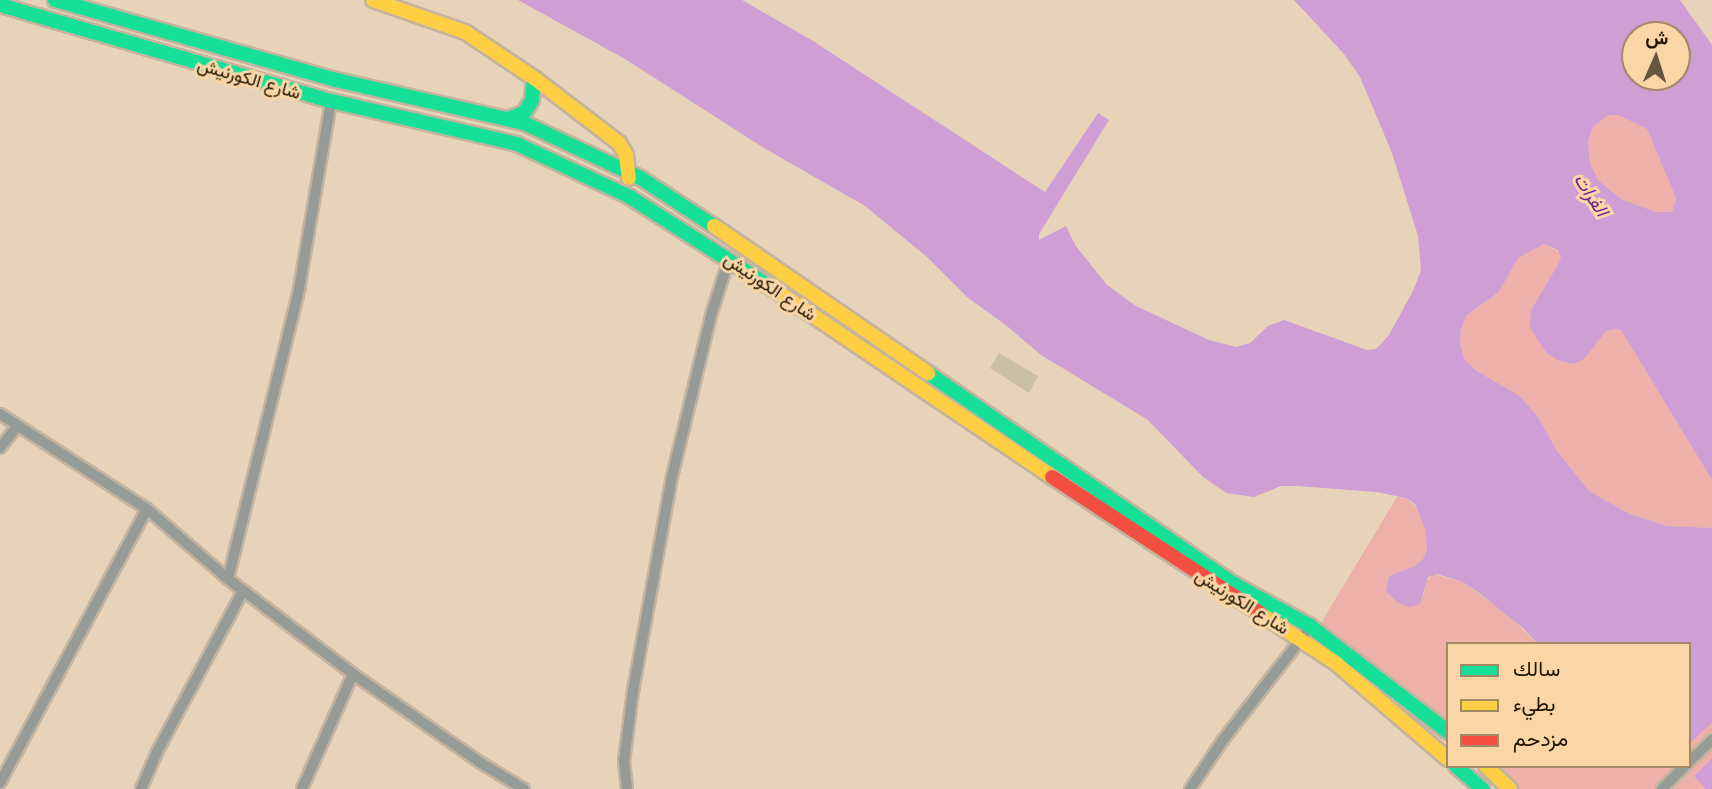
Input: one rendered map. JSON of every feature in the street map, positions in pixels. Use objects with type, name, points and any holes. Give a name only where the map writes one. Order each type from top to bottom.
[{"type":"main road","name":"شارع الكورنيش","points":[[55,0],[336,80],[524,123],[629,173],[734,239],[1234,584],[1310,626],[1446,730]]},
{"type":"main road","points":[[373,0],[465,32],[534,78],[619,144],[626,155],[629,197]]},
{"type":"main road","name":"شارع الكورنيش","points":[[0,5],[331,101],[517,144],[629,197],[729,259],[1152,545],[1301,639],[1337,664],[1446,758]]},
{"type":"main road","points":[[507,119],[524,113],[532,100],[534,78]]},
{"type":"main road","points":[[1458,768],[1482,789]]},
{"type":"main road","points":[[1488,768],[1510,789]]},
{"type":"street","points":[[228,579],[299,289],[331,101]]},
{"type":"street","points":[[627,789],[624,761],[633,691],[671,481],[712,312],[729,259]]},
{"type":"street","points":[[0,414],[147,509],[228,579],[352,674],[481,763],[524,789]]},
{"type":"street","points":[[0,448],[17,426]]},
{"type":"street","points":[[0,783],[147,509]]},
{"type":"street","points":[[142,789],[157,752],[243,590]]},
{"type":"street","points":[[1190,789],[1223,740],[1310,626]]},
{"type":"street","points":[[302,789],[352,674]]},
{"type":"street","points":[[1691,760],[1712,740]]},
{"type":"street","points":[[1662,789],[1683,768]]},
{"type":"shaded area","points":[[1608,115],[1618,115],[1647,129],[1676,198],[1672,212],[1656,212],[1621,199],[1599,181],[1590,165],[1588,142],[1593,127]]},
{"type":"shaded area","points":[[1544,244],[1558,251],[1561,259],[1531,310],[1605,332],[1621,330],[1712,480],[1712,528],[1667,526],[1630,514],[1589,491],[1557,451],[1538,417],[1520,396],[1475,370],[1464,358],[1460,343],[1461,329],[1467,315],[1499,292],[1518,258]]},
{"type":"shaded area","points":[[1397,497],[1406,498],[1419,510],[1425,528],[1427,549],[1423,559],[1415,566],[1389,576],[1387,591],[1408,607],[1424,594],[1425,584],[1433,574],[1463,582],[1510,617],[1536,642],[1446,642],[1446,730],[1321,623]]},
{"type":"shaded area","points":[[1712,723],[1712,758],[1694,776],[1705,789],[1513,789],[1489,768],[1691,768],[1691,742]]},
{"type":"water","name":"الفرات","points":[[518,0],[742,0],[813,41],[1045,192],[1098,113],[1109,120],[1039,234],[1039,240],[1066,226],[1075,245],[1107,285],[1136,306],[1209,340],[1236,347],[1250,343],[1268,326],[1284,320],[1367,350],[1376,349],[1389,335],[1414,289],[1421,270],[1418,236],[1392,153],[1360,77],[1344,54],[1294,0],[1680,0],[1712,45],[1712,480],[1621,330],[1605,332],[1584,359],[1574,364],[1557,360],[1546,352],[1530,328],[1531,310],[1561,259],[1558,250],[1544,244],[1518,258],[1499,292],[1467,315],[1461,329],[1460,343],[1464,358],[1475,370],[1520,396],[1538,417],[1557,451],[1589,491],[1630,514],[1667,526],[1712,528],[1712,723],[1691,742],[1691,642],[1536,642],[1523,628],[1463,582],[1437,574],[1428,577],[1420,604],[1408,607],[1397,602],[1386,591],[1389,576],[1415,566],[1423,559],[1427,549],[1425,528],[1415,504],[1406,498],[1376,492],[1297,486],[1281,486],[1254,497],[1226,493],[1203,477],[1148,420],[1041,355],[967,297],[927,257],[865,206],[764,148],[625,59]],"holes":[[[1608,115],[1618,115],[1647,129],[1676,198],[1672,212],[1656,212],[1621,199],[1599,181],[1590,164],[1588,142],[1593,127]]]},
{"type":"water","points":[[1712,758],[1712,789],[1705,789],[1694,776]]},
{"type":"building","points":[[999,353],[1038,376],[1029,393],[990,368]]},
{"type":"traffic: fast","points":[[55,0],[336,80],[524,123],[639,177],[714,226]]},
{"type":"traffic: fast","points":[[0,5],[331,101],[517,144],[630,197],[781,294]]},
{"type":"traffic: fast","points":[[508,119],[524,113],[532,100],[534,78]]},
{"type":"traffic: fast","points":[[928,373],[1234,584],[1310,626],[1446,730]]},
{"type":"traffic: fast","points":[[1458,768],[1482,789]]},
{"type":"traffic: slow","points":[[373,0],[465,32],[534,78],[619,143],[626,155],[629,178]]},
{"type":"traffic: slow","points":[[714,226],[928,373]]},
{"type":"traffic: slow","points":[[781,294],[1052,477]]},
{"type":"traffic: slow","points":[[1261,614],[1337,664],[1446,757]]},
{"type":"traffic: slow","points":[[1488,768],[1510,789]]},
{"type":"traffic: jam","points":[[1052,477],[1261,614]]}]
